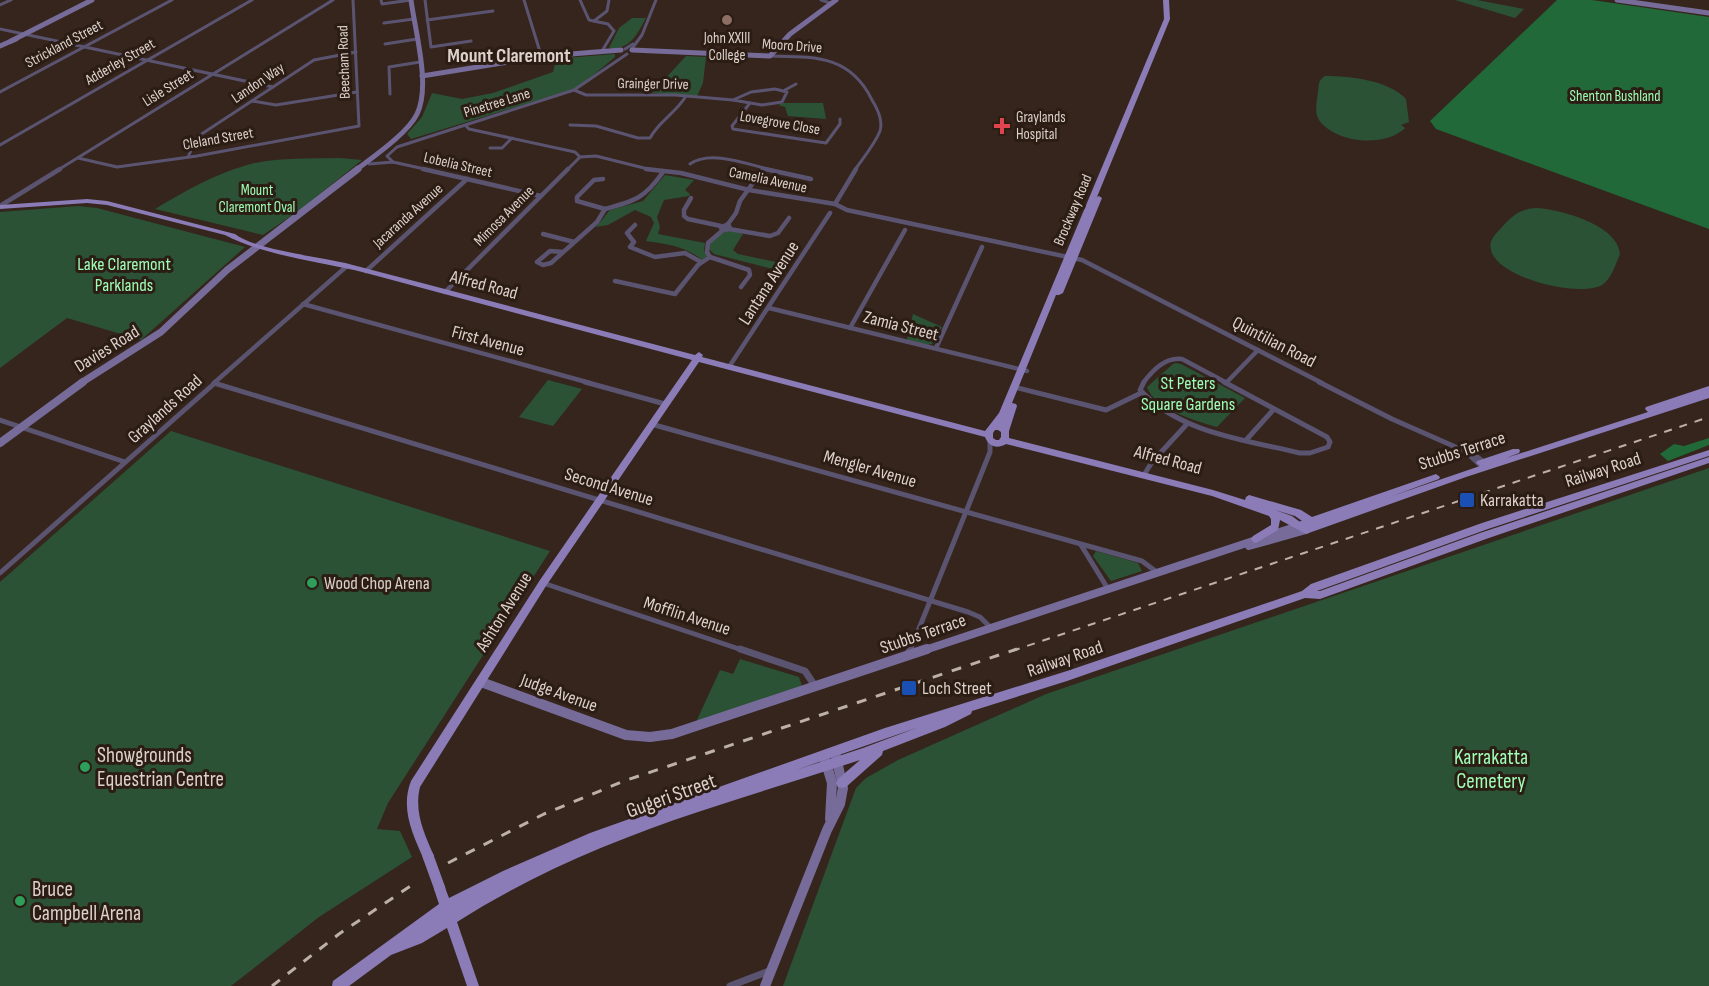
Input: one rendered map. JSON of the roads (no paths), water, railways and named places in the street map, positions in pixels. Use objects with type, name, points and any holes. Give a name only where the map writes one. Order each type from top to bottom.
[{"type":"main road","name":"Brockway Road","points":[[990,432],[1017,388],[1071,257],[1167,19],[1168,0]]},
{"type":"main road","name":"Alfred Road","points":[[2,208],[64,203],[107,203],[652,346],[974,426],[1298,513],[1309,526]]},
{"type":"main road","name":"Davies Road","points":[[224,275],[264,244]]},
{"type":"main road","name":"Ashton Avenue","points":[[473,986],[449,912],[411,811],[411,796],[543,584],[697,357]]},
{"type":"main road","name":"Brockway Road","points":[[1005,435],[1017,388]]},
{"type":"main road","name":"Stubbs Terrace","points":[[1309,526],[1709,389]]},
{"type":"main road","name":"Stubbs Terrace","points":[[1483,465],[1709,395]]},
{"type":"main road","name":"Alfred Road","points":[[990,432],[995,442],[1005,435]]},
{"type":"main road","name":"Railway Road","points":[[831,759],[885,733],[982,703],[1305,594],[1314,587],[1485,526],[1709,453]]},
{"type":"main road","name":"Railway Road","points":[[1305,594],[1320,595],[1483,536],[1709,460]]},
{"type":"main road","name":"Alfred Road","points":[[1145,473],[1309,526]]},
{"type":"main road","points":[[1256,539],[1275,527],[1276,518],[1271,512]]},
{"type":"main road","name":"Gugeri Street","points":[[338,986],[384,952],[412,943],[449,912],[507,875],[590,839],[686,802],[831,759],[882,748],[941,726],[982,703]]},
{"type":"main road","points":[[842,783],[882,748]]},
{"type":"street","points":[[0,5],[11,0]]},
{"type":"street","points":[[0,46],[92,0]]},
{"type":"street","name":"Strickland Street","points":[[0,92],[172,0]]},
{"type":"street","name":"Adderley Street","points":[[0,145],[252,0]]},
{"type":"street","name":"Lisle Street","points":[[2,208],[16,195],[333,0]]},
{"type":"street","name":"Beecham Road","points":[[353,0],[358,123]]},
{"type":"street","points":[[264,244],[366,165],[402,133],[418,113],[423,93],[411,0],[382,4],[381,0]]},
{"type":"street","points":[[425,0],[431,47],[471,41]]},
{"type":"street","points":[[524,0],[541,55]]},
{"type":"street","points":[[580,0],[589,20],[608,24],[614,31],[605,51]]},
{"type":"street","points":[[594,21],[607,11],[609,0]]},
{"type":"street","points":[[626,51],[642,35],[656,0]]},
{"type":"street","points":[[821,0],[830,3]]},
{"type":"street","points":[[770,56],[776,47],[836,0]]},
{"type":"street","points":[[1617,0],[1651,2],[1709,13]]},
{"type":"street","points":[[428,20],[493,11]]},
{"type":"street","points":[[384,23],[414,19]]},
{"type":"street","points":[[0,29],[273,87]]},
{"type":"street","points":[[385,44],[417,39]]},
{"type":"street","name":"Mooro Drive","points":[[422,78],[541,55],[605,51],[806,57],[834,62],[854,71],[866,86],[880,118],[880,130],[835,204]]},
{"type":"street","name":"Pinetree Lane","points":[[393,162],[387,156],[397,147],[574,90],[626,51]]},
{"type":"street","name":"Landon Way","points":[[188,157],[198,137],[321,57],[356,52]]},
{"type":"street","points":[[390,94],[388,68],[420,60]]},
{"type":"street","name":"Grainger Drive","points":[[733,100],[740,94],[785,90],[796,84]]},
{"type":"street","name":"Grainger Drive","points":[[574,90],[586,95],[686,96],[762,105],[779,103],[787,96],[785,90]]},
{"type":"street","points":[[252,101],[276,105],[357,92]]},
{"type":"street","points":[[570,125],[596,126],[638,138],[650,138],[656,127],[677,111],[686,96]]},
{"type":"street","name":"Lovegrove Close","points":[[750,103],[732,126],[733,129],[826,143],[840,124],[840,119]]},
{"type":"street","name":"Cleland Street","points":[[78,158],[117,167],[188,157],[359,126],[358,123]]},
{"type":"street","name":"Camelia Avenue","points":[[466,126],[469,129],[575,152],[580,157],[596,156],[663,172],[681,172],[749,190],[835,204],[847,210],[1071,257]]},
{"type":"street","points":[[501,148],[512,138]]},
{"type":"street","points":[[490,148],[501,148],[507,151]]},
{"type":"street","name":"Mimosa Avenue","points":[[445,292],[580,157]]},
{"type":"street","points":[[690,164],[704,157],[811,178]]},
{"type":"street","name":"Lobelia Street","points":[[366,165],[393,162],[541,196]]},
{"type":"street","points":[[729,227],[740,201],[763,169]]},
{"type":"street","points":[[603,179],[594,180],[577,201],[605,209],[639,201],[648,194],[663,172]]},
{"type":"street","name":"Jacaranda Avenue","points":[[366,271],[467,179]]},
{"type":"street","points":[[691,198],[684,210],[684,216],[722,228],[729,227],[770,236],[778,233],[789,218]]},
{"type":"street","points":[[563,252],[550,251],[537,262],[543,265],[551,263],[597,222],[605,209]]},
{"type":"street","name":"Lantana Avenue","points":[[730,365],[830,213]]},
{"type":"street","points":[[634,225],[627,233],[634,242],[630,248],[658,257],[677,253],[692,254],[701,262]]},
{"type":"street","points":[[722,228],[708,243],[707,252],[710,257],[749,270],[750,275],[741,287]]},
{"type":"street","points":[[850,327],[905,230]]},
{"type":"street","points":[[543,234],[574,242]]},
{"type":"street","points":[[936,348],[982,247]]},
{"type":"street","points":[[615,281],[675,294],[701,262],[710,257]]},
{"type":"street","name":"Quintilian Road","points":[[1071,257],[1392,419],[1467,453],[1483,465]]},
{"type":"street","name":"Graylands Road","points":[[0,573],[347,266]]},
{"type":"street","name":"Davies Road","points":[[0,443],[69,391],[162,332],[224,275]]},
{"type":"street","name":"First Avenue","points":[[303,304],[664,404]]},
{"type":"street","name":"Zamia Street","points":[[769,308],[1024,371]]},
{"type":"street","points":[[1226,383],[1258,350]]},
{"type":"street","points":[[1017,388],[1106,410],[1116,408],[1133,395],[1141,393],[1187,424],[1247,440],[1300,453],[1310,453],[1328,447],[1330,442],[1327,437],[1182,359],[1168,359],[1143,384],[1141,393]]},
{"type":"street","name":"Second Avenue","points":[[214,383],[974,614],[991,628]]},
{"type":"street","points":[[1247,440],[1274,409]]},
{"type":"street","points":[[0,420],[125,462]]},
{"type":"street","name":"Mengler Avenue","points":[[651,424],[1147,563],[1158,573]]},
{"type":"street","points":[[1145,473],[1187,424]]},
{"type":"street","points":[[907,657],[990,452],[990,432]]},
{"type":"street","name":"Stubbs Terrace","points":[[626,735],[650,737],[672,734],[1256,539],[1309,526]]},
{"type":"street","name":"Stubbs Terrace","points":[[1228,550],[1262,543],[1309,526]]},
{"type":"street","points":[[1080,544],[1108,589]]},
{"type":"street","name":"Mofflin Avenue","points":[[543,584],[805,671],[814,686]]},
{"type":"street","name":"Judge Avenue","points":[[481,682],[626,735]]},
{"type":"street","points":[[765,986],[830,822],[840,804],[842,783],[831,759]]},
{"type":"street","points":[[830,822],[831,759]]},
{"type":"street","points":[[729,986],[770,971]]},
{"type":"railway","points":[[1012,651],[1709,417]]},
{"type":"railway","points":[[448,863],[544,814],[624,781],[1017,649]]},
{"type":"railway","points":[[272,986],[339,934],[418,881]]},
{"type":"place","name":"John XXIII College","points":[[727,20]]},
{"type":"place","name":"Graylands Hospital","points":[[1002,126]]},
{"type":"place","name":"Karrakatta","points":[[1467,500]]},
{"type":"place","name":"Wood Chop Arena","points":[[312,583]]},
{"type":"place","name":"Loch Street","points":[[909,688]]},
{"type":"place","name":"Showgrounds Equestrian Centre","points":[[85,767]]},
{"type":"place","name":"Bruce Campbell Arena","points":[[20,901]]},
{"type":"district","name":"Mount Claremont","points":[[509,56]]},
{"type":"park label","name":"Shenton Bushland","points":[[1615,96]]},
{"type":"park label","name":"Mount Claremont Oval","points":[[257,198]]},
{"type":"park label","name":"Lake Claremont Parklands","points":[[124,274]]},
{"type":"park label","name":"St Peters Square Gardens","points":[[1188,394]]},
{"type":"park label","name":"Karrakatta Cemetery","points":[[1491,769]]}]
